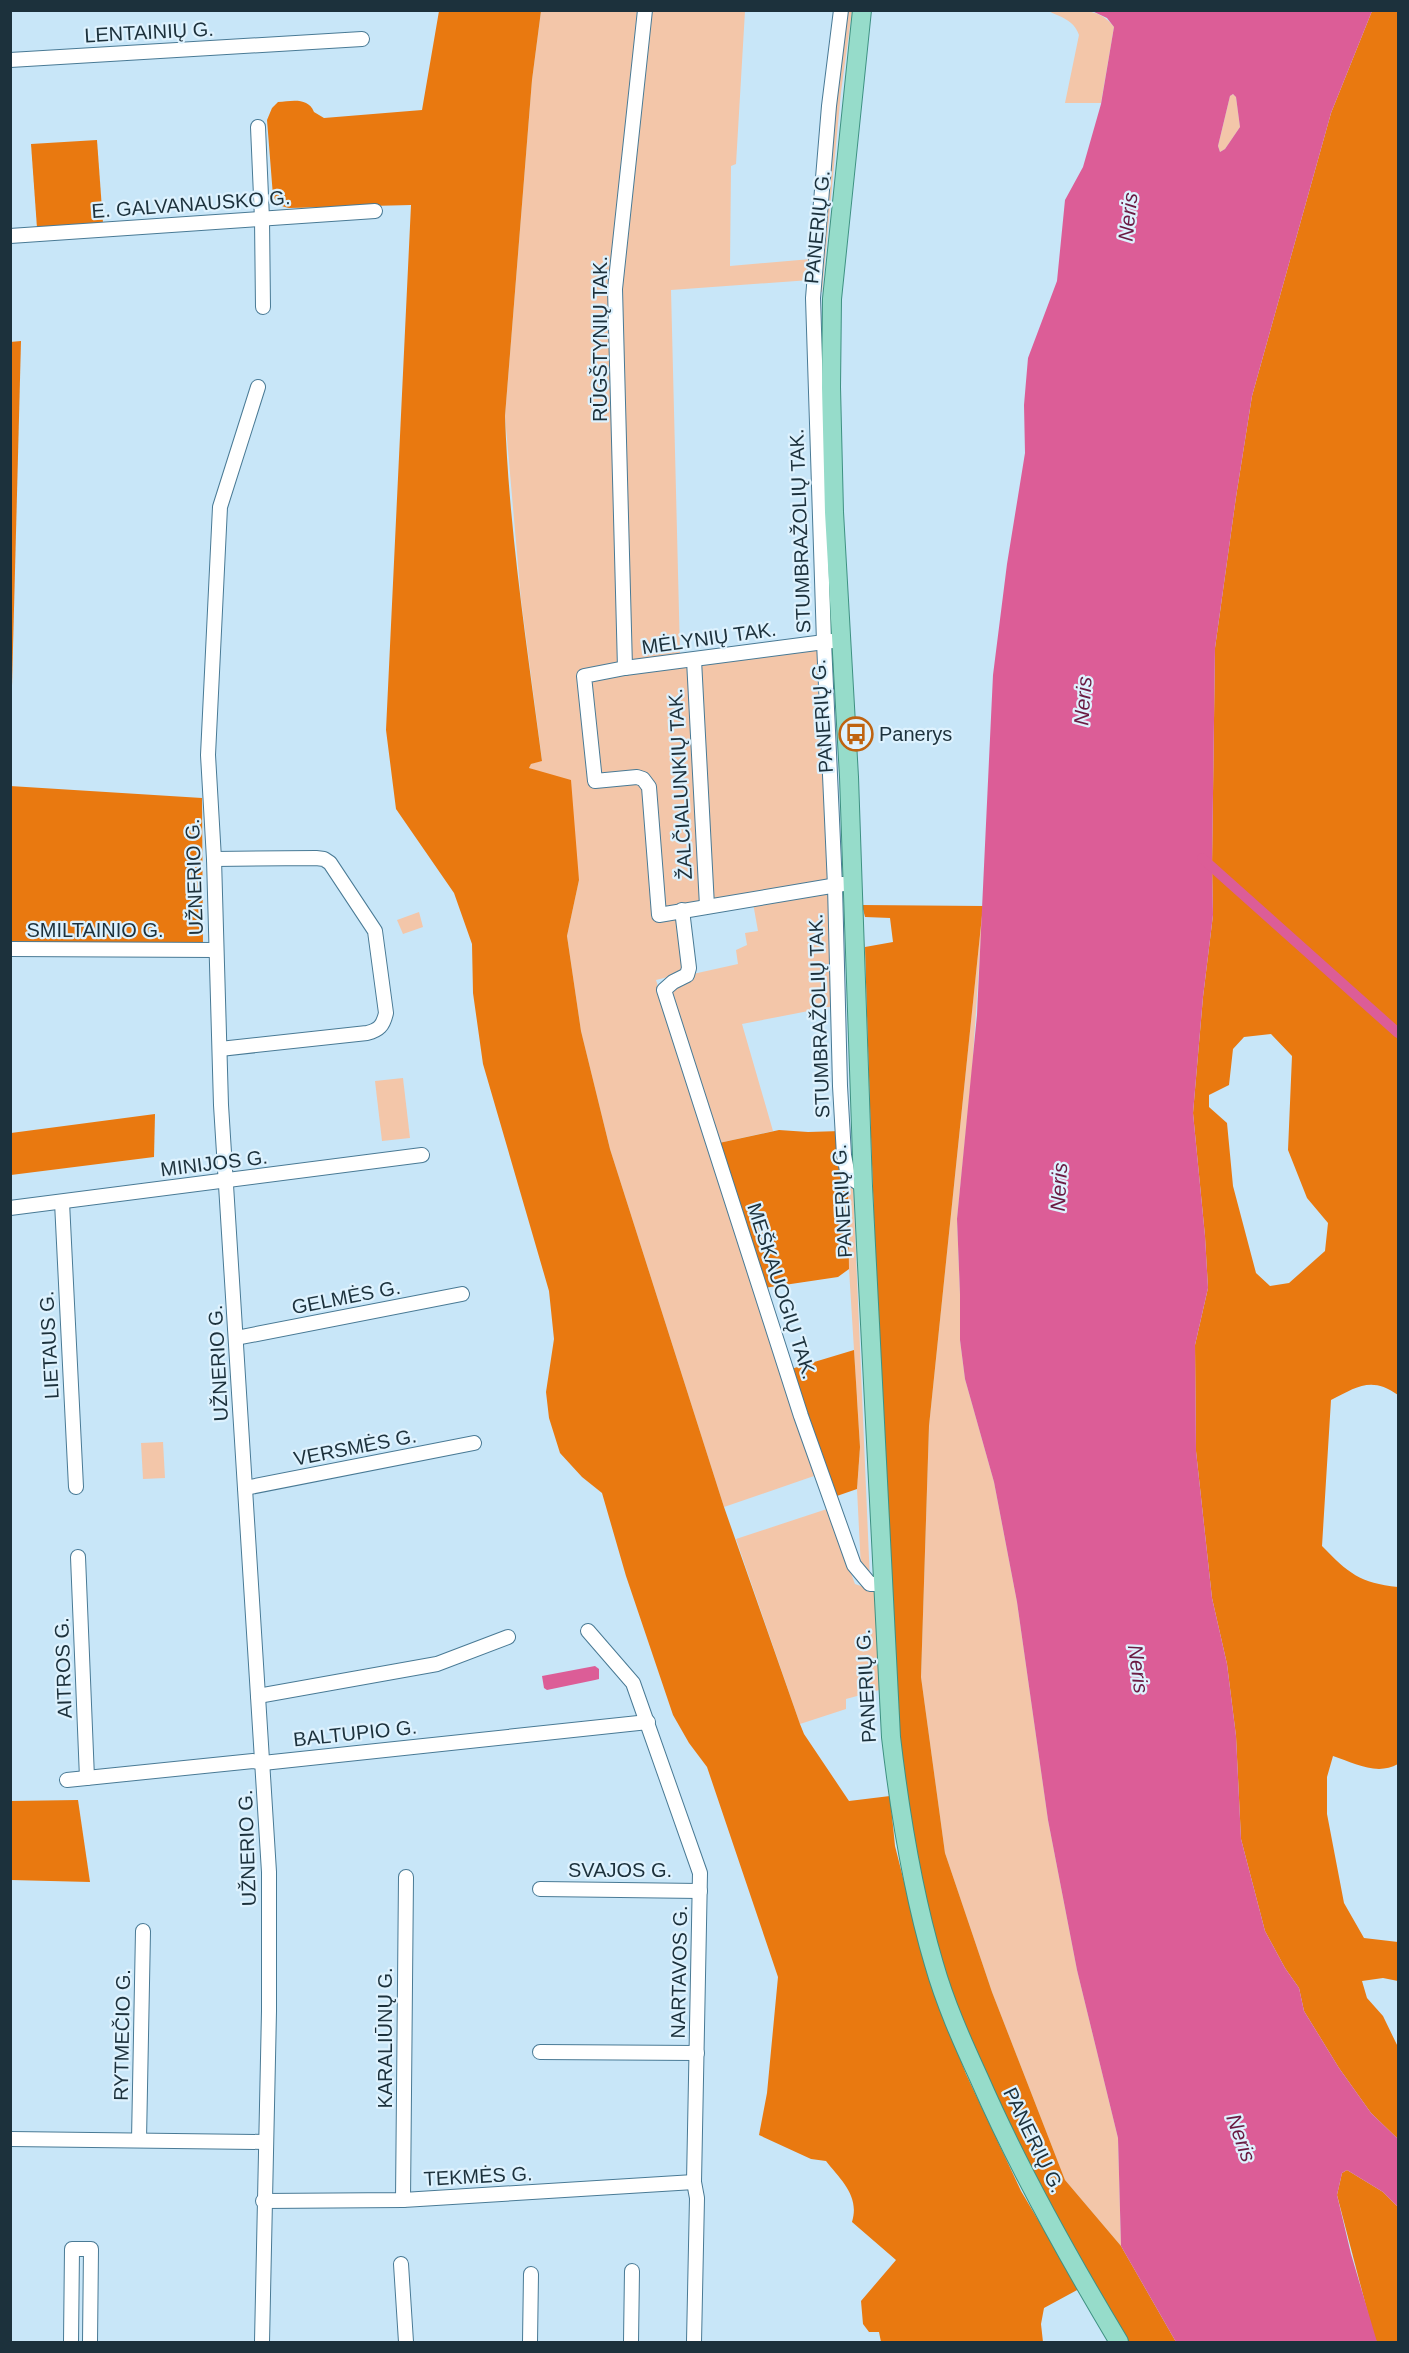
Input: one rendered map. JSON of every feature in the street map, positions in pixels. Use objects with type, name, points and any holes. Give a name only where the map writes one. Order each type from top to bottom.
[{"type":"main road","name":"PANERIŲ G.","points":[[862,10],[832,299],[834,512],[832,641],[849,777],[843,884],[863,1186],[891,1737],[900,1813],[921,1917],[934,1966],[968,2054],[1020,2166],[1052,2227],[1119,2343]]},
{"type":"street","name":"RŪGŠTYNIŲ TAK.","points":[[625,668],[615,290],[645,10]]},
{"type":"street","name":"STUMBRAŽOLIŲ TAK.","points":[[832,641],[813,298],[841,10]]},
{"type":"street","name":"LENTAINIŲ G.","points":[[10,60],[362,39]]},
{"type":"street","points":[[258,127],[262,219],[262,307]]},
{"type":"street","name":"E. GALVANAUSKO G.","points":[[10,236],[375,211]]},
{"type":"street","name":"UŽNERIO G.","points":[[258,387],[220,507],[208,755],[226,1182],[269,1884],[269,2011],[262,2343]]},
{"type":"street","name":"MĖLYNIŲ TAK.","points":[[682,910],[659,915],[650,787],[637,777],[595,781],[584,676],[625,668],[832,641]]},
{"type":"street","name":"ŽALČIALUNKIŲ TAK.","points":[[694,660],[707,906]]},
{"type":"street","points":[[214,859],[316,858],[330,863],[375,931],[386,1013],[378,1030],[367,1033],[220,1049]]},
{"type":"street","points":[[682,910],[843,884]]},
{"type":"street","name":"MEŠKAUOGIŲ TAK.","points":[[682,910],[689,968],[687,975],[664,990],[801,1416],[854,1565],[870,1584],[883,1584]]},
{"type":"street","name":"SMILTAINIO G.","points":[[10,949],[216,951]]},
{"type":"street","name":"MINIJOS G.","points":[[10,1208],[422,1155]]},
{"type":"street","name":"LIETAUS G.","points":[[62,1202],[76,1487]]},
{"type":"street","name":"GELMĖS G.","points":[[236,1338],[462,1294]]},
{"type":"street","name":"VERSMĖS G.","points":[[245,1488],[474,1443]]},
{"type":"street","name":"AITROS G.","points":[[78,1557],[87,1778]]},
{"type":"street","name":"NARTAVOS G.","points":[[588,1631],[633,1683],[700,1873],[694,2182],[697,2198],[694,2343]]},
{"type":"street","points":[[258,1696],[437,1664],[508,1637]]},
{"type":"street","name":"BALTUPIO G.","points":[[67,1780],[253,1761],[263,1763],[648,1722]]},
{"type":"street","name":"KARALIŪNŲ G.","points":[[403,2200],[406,1877]]},
{"type":"street","name":"SVAJOS G.","points":[[540,1890],[700,1890]]},
{"type":"street","name":"RYTMEČIO G.","points":[[139,2140],[143,1931]]},
{"type":"street","points":[[540,2052],[697,2053]]},
{"type":"street","points":[[10,2139],[265,2142]]},
{"type":"street","name":"TEKMĖS G.","points":[[264,2201],[403,2200],[694,2182]]},
{"type":"street","points":[[71,2343],[72,2249],[91,2249],[90,2343]]},
{"type":"street","points":[[401,2264],[406,2343]]},
{"type":"street","points":[[631,2343],[632,2271]]},
{"type":"street","points":[[530,2343],[531,2274]]},
{"type":"shaded area","points":[[439,11],[541,11],[532,80],[505,416],[507,459],[519,588],[542,761],[531,764],[529,768],[571,780],[579,880],[567,936],[581,1031],[610,1149],[724,1507],[804,1734],[849,1801],[890,1796],[895,1846],[927,1973],[966,2074],[1021,2191],[1079,2289],[1044,2308],[1041,2324],[1043,2342],[881,2342],[879,2332],[869,2332],[863,2324],[861,2301],[896,2260],[852,2222],[854,2213],[851,2196],[826,2161],[811,2159],[759,2135],[767,2093],[778,1977],[707,1767],[689,1743],[673,1715],[626,1576],[602,1493],[582,1477],[560,1453],[549,1418],[546,1392],[554,1339],[549,1291],[483,1064],[473,993],[472,944],[454,893],[396,809],[386,730],[411,205],[289,208],[277,203],[273,196],[267,120],[272,108],[278,102],[289,101],[304,102],[324,118],[422,110]]},
{"type":"shaded area","points":[[541,11],[637,11],[616,239],[620,665],[582,673],[591,783],[638,782],[644,785],[656,908],[677,916],[684,973],[656,980],[814,1476],[724,1507],[610,1149],[581,1031],[567,936],[579,880],[546,774],[529,768],[531,764],[542,760],[521,599],[505,416],[532,80]]},
{"type":"shaded area","points":[[647,11],[745,11],[736,164],[731,166],[730,266],[811,259],[810,280],[671,290],[680,653],[675,657],[630,662],[619,278]]},
{"type":"shaded area","points":[[845,11],[852,11],[841,92],[822,292],[819,291],[828,172]]},
{"type":"shaded area","points":[[1048,11],[1092,12],[1108,20],[1114,27],[1101,103],[1065,103],[1079,35],[1070,22]]},
{"type":"shaded area","points":[[1372,11],[1398,11],[1398,1395],[1388,1389],[1372,1385],[1357,1388],[1331,1400],[1322,1546],[1347,1570],[1356,1575],[1374,1583],[1398,1587],[1398,1764],[1374,1769],[1333,1756],[1327,1777],[1327,1814],[1344,1903],[1364,1938],[1398,1942],[1398,1981],[1383,1978],[1362,1981],[1367,1998],[1383,2016],[1398,2047],[1398,2139],[1371,2113],[1339,2068],[1304,2011],[1299,1988],[1265,1931],[1241,1839],[1236,1736],[1227,1664],[1212,1598],[1196,1451],[1195,1345],[1208,1288],[1193,1113],[1213,915],[1215,648],[1252,396],[1331,113]],"holes":[[[1271,1034],[1292,1056],[1288,1150],[1307,1198],[1328,1223],[1325,1251],[1289,1283],[1270,1286],[1256,1273],[1233,1186],[1227,1123],[1209,1107],[1209,1095],[1229,1085],[1233,1049],[1244,1037]]]},
{"type":"shaded area","points":[[1233,94],[1236,97],[1240,127],[1225,149],[1220,152],[1218,146],[1230,96]]},
{"type":"shaded area","points":[[97,140],[103,223],[37,228],[31,144]]},
{"type":"shaded area","points":[[21,341],[11,724],[10,342]]},
{"type":"shaded area","points":[[819,647],[831,880],[712,902],[697,662]]},
{"type":"shaded area","points":[[692,663],[704,901],[666,909],[648,781],[598,777],[588,678]]},
{"type":"shaded area","points":[[10,786],[202,798],[203,946],[11,944]]},
{"type":"shaded area","points":[[829,891],[834,1006],[742,1024],[773,1131],[719,1143],[670,993],[693,974],[738,964],[736,950],[747,945],[745,933],[758,931],[753,903]]},
{"type":"shaded area","points":[[862,905],[983,906],[929,1426],[921,1677],[945,1853],[992,1992],[1065,2180],[1121,2246],[1176,2342],[1126,2342],[1096,2290],[1040,2185],[964,2028],[933,1930],[919,1868],[908,1804],[901,1740],[891,1612],[876,1282],[865,947],[893,942],[890,918],[865,917]]},
{"type":"shaded area","points":[[983,906],[972,1071],[957,1219],[960,1340],[965,1379],[994,1482],[1017,1602],[1048,1820],[1077,1970],[1118,2138],[1121,2246],[1065,2180],[992,1992],[945,1853],[921,1677],[929,1426]]},
{"type":"shaded area","points":[[419,912],[423,927],[403,934],[397,920]]},
{"type":"shaded area","points":[[403,1078],[410,1138],[382,1141],[375,1081]]},
{"type":"shaded area","points":[[155,1114],[154,1157],[11,1175],[11,1133]]},
{"type":"shaded area","points":[[779,1130],[841,1131],[843,1171],[848,1192],[849,1269],[838,1277],[764,1288],[719,1143]]},
{"type":"shaded area","points":[[847,1184],[853,1185],[870,1581],[861,1569],[857,1489],[860,1447],[849,1269]]},
{"type":"shaded area","points":[[854,1350],[860,1447],[857,1489],[834,1497],[791,1369]]},
{"type":"shaded area","points":[[163,1442],[165,1478],[143,1479],[141,1443]]},
{"type":"shaded area","points":[[827,1509],[855,1584],[878,1592],[883,1689],[846,1699],[846,1709],[800,1724],[736,1539]]},
{"type":"shaded area","points":[[78,1800],[90,1882],[11,1880],[11,1801]]},
{"type":"shaded area","points":[[1347,2170],[1383,2192],[1398,2207],[1398,2342],[1377,2342],[1374,2337],[1337,2195],[1342,2173]]},
{"type":"water","name":"Neris","points":[[1092,11],[1372,11],[1331,113],[1252,396],[1215,648],[1213,915],[1193,1113],[1208,1288],[1195,1345],[1196,1451],[1212,1598],[1227,1664],[1236,1736],[1241,1839],[1265,1931],[1299,1988],[1304,2011],[1339,2068],[1371,2113],[1398,2139],[1398,2207],[1383,2192],[1347,2170],[1342,2173],[1337,2195],[1351,2254],[1377,2342],[1176,2342],[1121,2246],[1118,2138],[1077,1970],[1048,1820],[1017,1602],[994,1482],[965,1379],[960,1340],[957,1219],[977,1015],[993,675],[1007,564],[1025,453],[1024,405],[1028,358],[1057,281],[1065,200],[1083,167],[1101,104],[1114,27],[1107,18]],"holes":[[[1233,94],[1236,97],[1240,127],[1225,149],[1220,152],[1218,146],[1230,96]]]},
{"type":"water","points":[[595,1666],[599,1669],[599,1679],[547,1690],[544,1688],[542,1676]]},
{"type":"waterway","points":[[1202,858],[1398,1033]]},
{"type":"place","name":"Panerys","points":[[856,734]]}]
